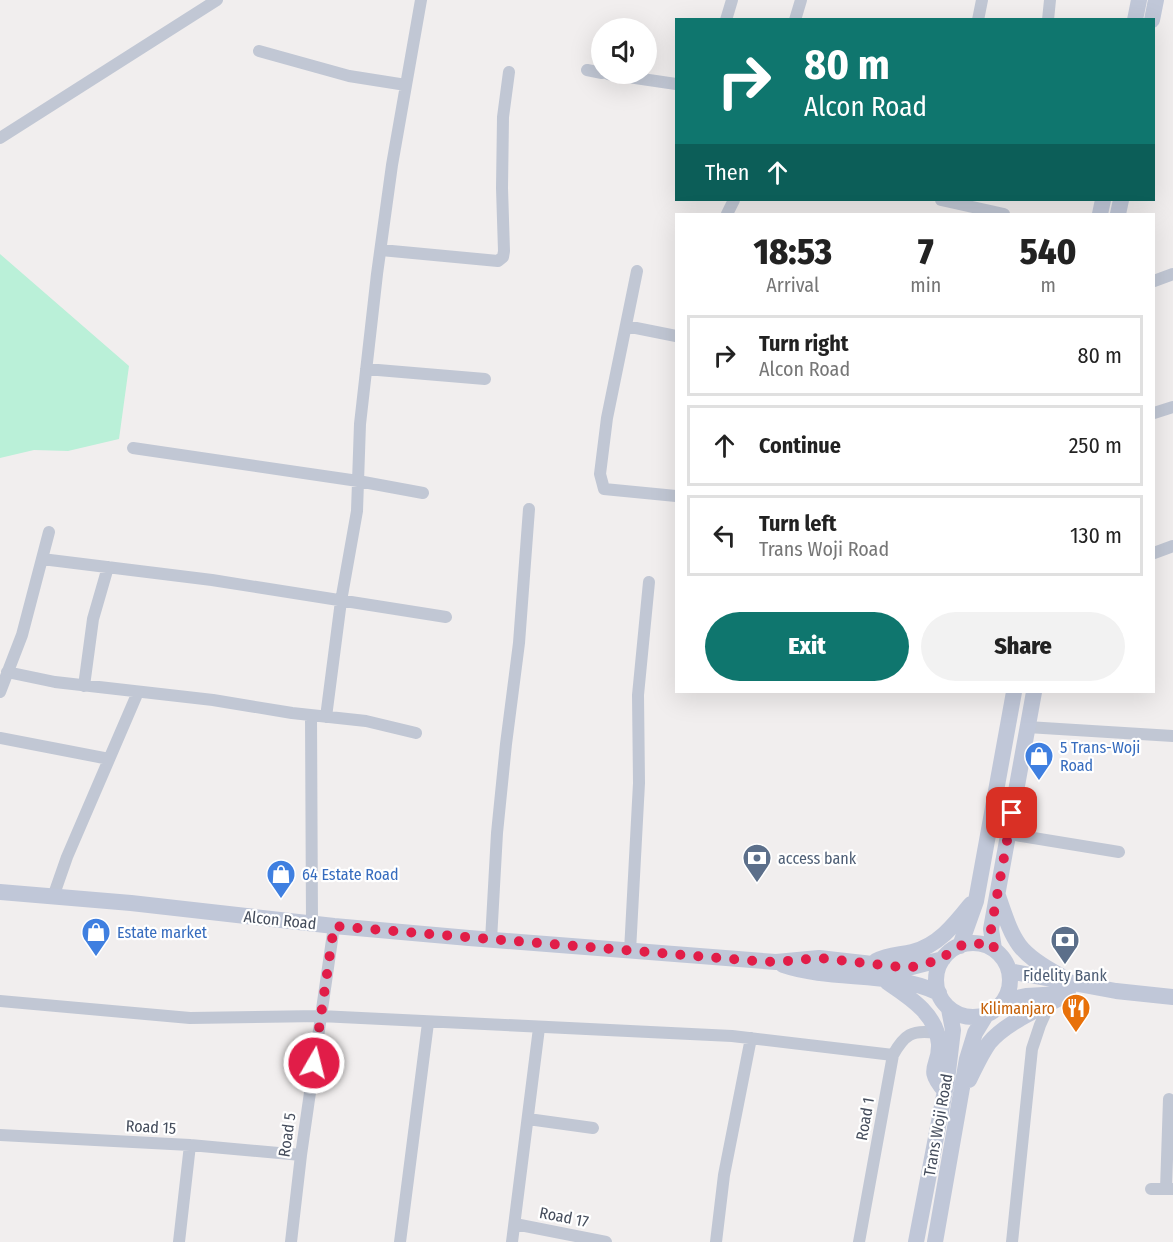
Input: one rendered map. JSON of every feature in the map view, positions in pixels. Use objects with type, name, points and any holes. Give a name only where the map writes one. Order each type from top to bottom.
[{"type":"main road","points":[[1135,18],[1139,0]]},
{"type":"main road","points":[[1152,18],[1156,0]]},
{"type":"main road","points":[[960,946],[977,897],[1014,693]]},
{"type":"main road","points":[[994,949],[991,929],[1034,693]]},
{"type":"main road","name":"Alcon Road","points":[[0,892],[131,903],[334,926],[776,962]]},
{"type":"main road","points":[[997,895],[1009,927],[1024,953],[1072,989]]},
{"type":"main road","points":[[872,963],[886,955],[915,952],[931,943],[952,928],[977,897]]},
{"type":"main road","points":[[971,943],[983,944],[994,949],[1002,957],[1009,971],[1009,990],[1004,1001],[986,1015],[967,1016],[950,1008],[939,993],[937,974],[943,959],[949,952],[971,943]]},
{"type":"main road","points":[[776,962],[819,958],[908,968],[943,959]]},
{"type":"main road","points":[[776,962],[803,972],[915,983],[939,993]]},
{"type":"main road","points":[[1009,971],[1072,989]]},
{"type":"main road","points":[[883,980],[914,1000],[925,1011],[939,1045],[934,1079],[954,1091],[993,1039],[1006,1028],[1072,989]]},
{"type":"main road","points":[[1004,1001],[1072,989],[1116,991],[1173,998]]},
{"type":"main road","name":"Trans Woji Road","points":[[935,1242],[954,1091],[953,1030],[950,1008]]},
{"type":"main road","name":"Trans Woji Road","points":[[916,1242],[954,1091],[975,1033],[986,1015]]},
{"type":"street","points":[[0,138],[217,0]]},
{"type":"street","points":[[326,717],[341,601],[357,511],[360,424],[392,165],[421,0]]},
{"type":"street","points":[[727,18],[732,0]]},
{"type":"street","points":[[796,18],[801,0]]},
{"type":"street","points":[[978,18],[982,0]]},
{"type":"street","points":[[1048,18],[1050,0]]},
{"type":"street","points":[[259,51],[349,76],[406,85]]},
{"type":"street","points":[[586,70],[591,71]]},
{"type":"street","points":[[381,250],[498,261],[503,257],[503,117],[509,72]]},
{"type":"street","points":[[657,81],[675,84]]},
{"type":"street","points":[[946,201],[1000,213]]},
{"type":"street","points":[[637,271],[607,418],[600,474],[604,489],[675,496]]},
{"type":"street","points":[[1155,281],[1173,274]]},
{"type":"street","points":[[626,326],[675,336]]},
{"type":"street","points":[[366,369],[485,379]]},
{"type":"street","points":[[1155,413],[1173,407]]},
{"type":"street","points":[[133,448],[358,481],[423,493]]},
{"type":"street","points":[[491,940],[497,833],[519,643],[529,509]]},
{"type":"street","points":[[0,692],[22,635],[49,532]]},
{"type":"street","points":[[1155,554],[1173,546]]},
{"type":"street","points":[[42,559],[212,580],[446,617]]},
{"type":"street","points":[[84,686],[93,619],[108,567]]},
{"type":"street","points":[[630,951],[639,783],[638,695],[649,582]]},
{"type":"street","points":[[7,672],[84,686],[213,700],[311,716],[366,721],[416,733]]},
{"type":"street","points":[[53,897],[67,857],[138,692]]},
{"type":"street","points":[[311,716],[312,923]]},
{"type":"street","points":[[1027,727],[1173,736]]},
{"type":"street","points":[[0,738],[109,759]]},
{"type":"street","points":[[1009,834],[1119,852]]},
{"type":"street","name":"Road 5","points":[[291,1242],[301,1155],[334,926]]},
{"type":"street","points":[[0,1001],[190,1018],[320,1017],[751,1038],[893,1055],[902,1040],[911,1034],[924,1031],[936,1033]]},
{"type":"street","points":[[1012,1242],[1032,1049],[1050,1003]]},
{"type":"street","points":[[400,1242],[428,1023]]},
{"type":"street","points":[[512,1242],[539,1028]]},
{"type":"street","points":[[716,1242],[724,1174],[751,1038]]},
{"type":"street","name":"Road 1","points":[[859,1242],[893,1055]]},
{"type":"street","points":[[1151,1189],[1170,1189],[1169,1099]]},
{"type":"street","points":[[528,1119],[593,1128]]},
{"type":"street","name":"Road 15","points":[[0,1135],[190,1145],[301,1155]]},
{"type":"street","points":[[179,1242],[190,1145]]},
{"type":"street","name":"Road 17","points":[[515,1224],[606,1242]]},
{"type":"green space","points":[[0,254],[129,366],[119,439],[68,451],[34,450],[0,458]]},
{"type":"place","name":"5 Trans-Woji Road","points":[[1039,782]]},
{"type":"place","name":"access bank","points":[[757,884]]},
{"type":"place","name":"64 Estate Road","points":[[281,900]]},
{"type":"place","name":"Estate market","points":[[96,958]]},
{"type":"place","name":"Fidelity Bank","points":[[1065,966]]},
{"type":"place","name":"Kilimanjaro","points":[[1076,1034]]},
{"type":"route","points":[[314,1063],[334,926],[755,961],[776,962],[819,958],[908,968],[943,959],[949,952],[971,943],[983,944],[994,949],[991,929],[1012,813]]}]
